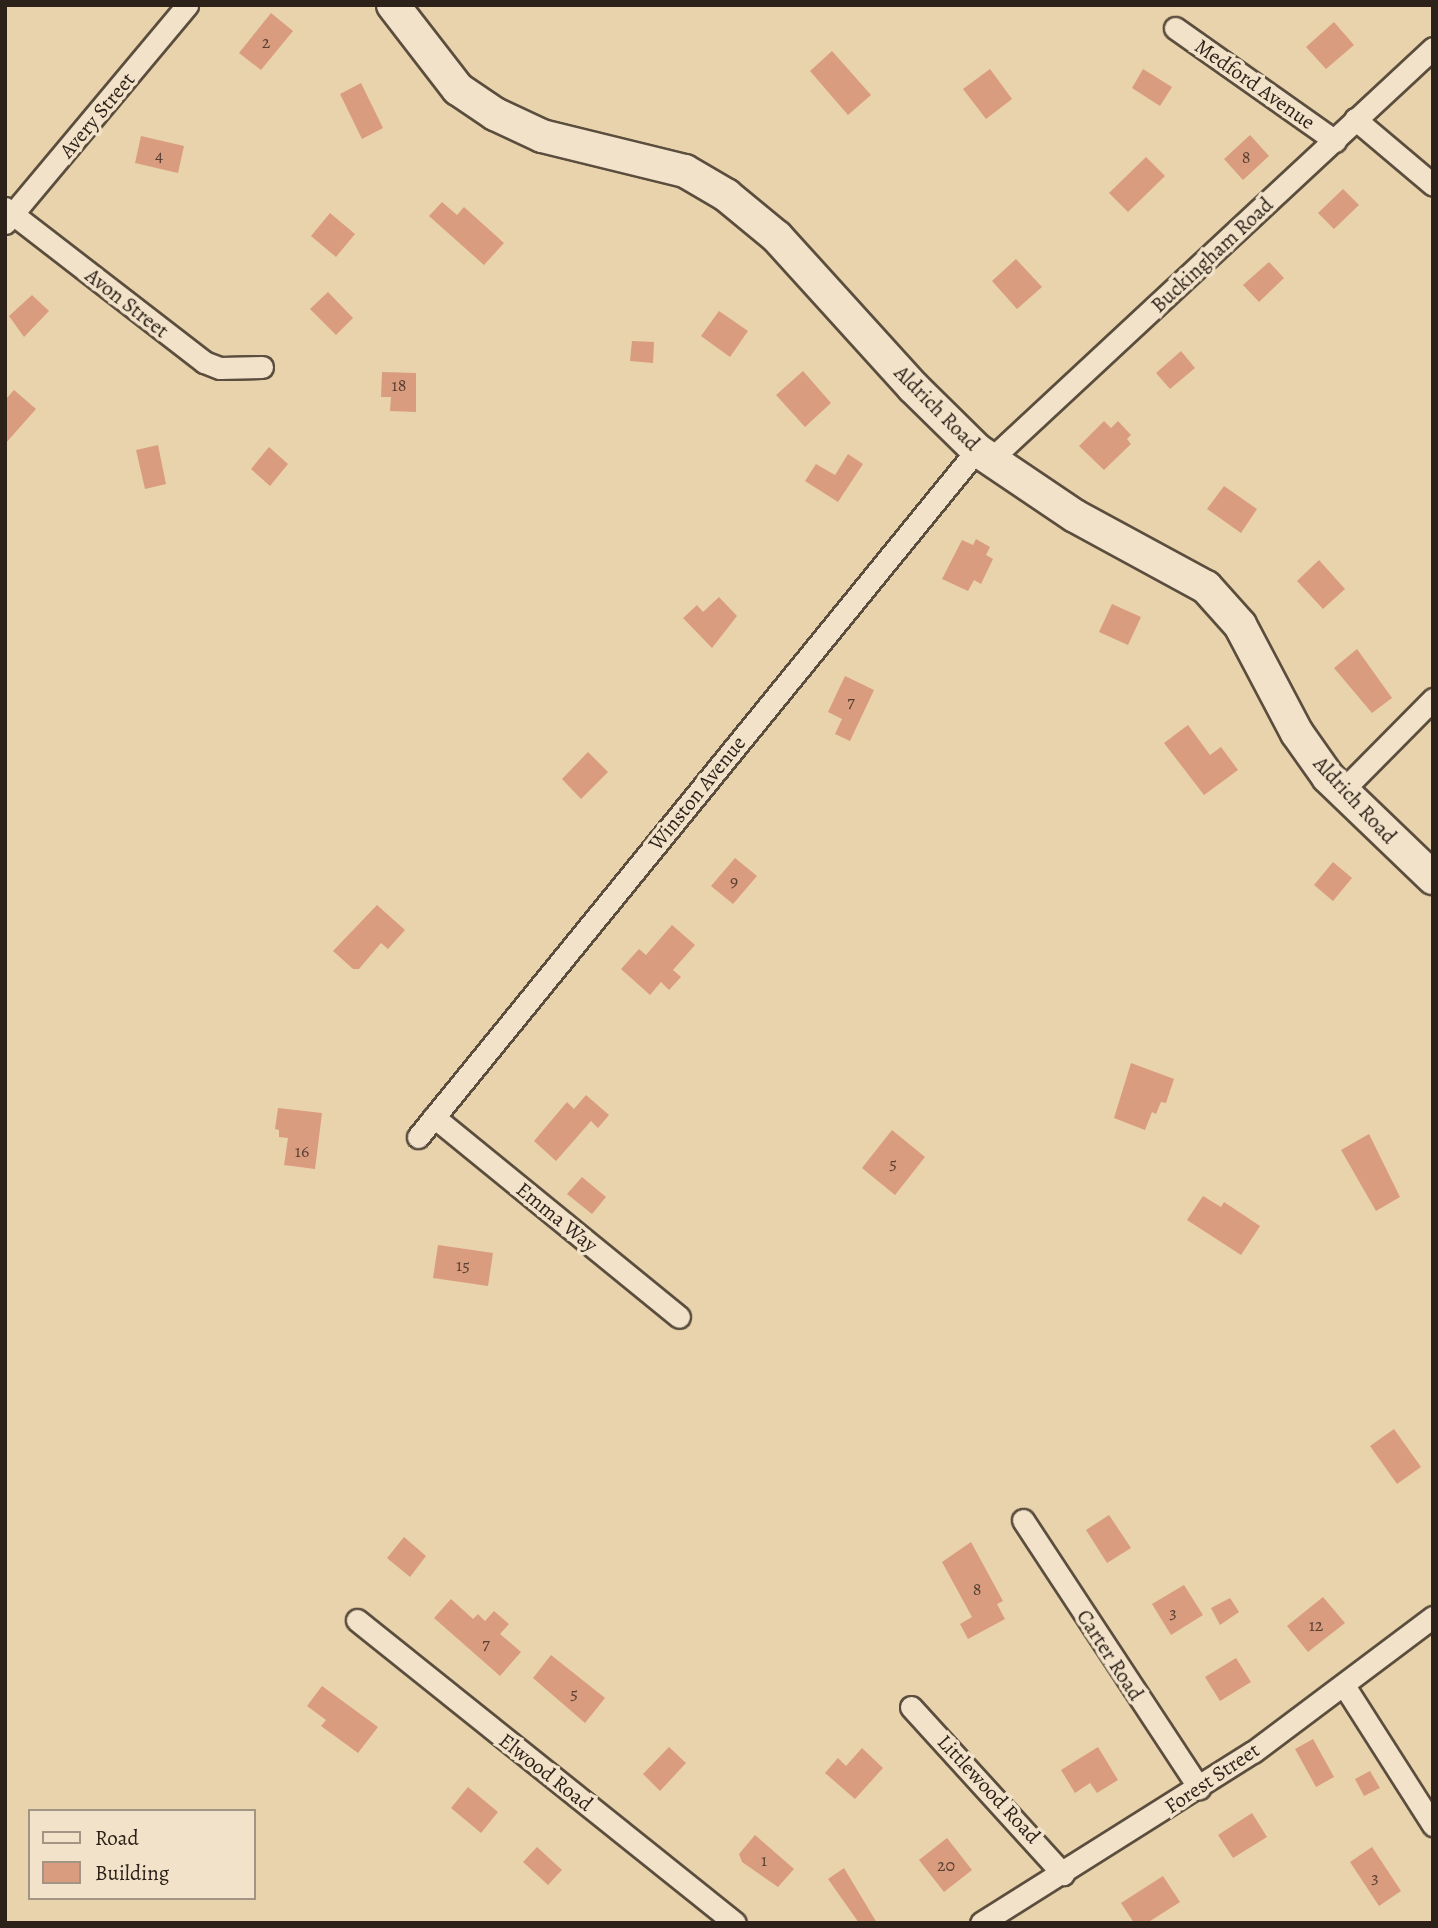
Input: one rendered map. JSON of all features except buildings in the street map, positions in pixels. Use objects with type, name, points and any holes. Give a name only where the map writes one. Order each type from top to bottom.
[{"type":"street","name":"Avery Street","points":[[8,215],[187,5]]},
{"type":"street","name":"Aldrich Road","points":[[393,5],[437,66],[458,89],[495,114],[542,136],[685,171],[745,209],[777,237],[913,387],[984,455],[1074,516],[1184,572],[1212,592],[1240,625],[1297,733],[1341,792],[1433,878]]},
{"type":"street","name":"Medford Avenue","points":[[1175,28],[1335,141]]},
{"type":"street","name":"Buckingham Road","points":[[984,455],[1335,141],[1355,119],[1433,48]]},
{"type":"street","points":[[1355,119],[1433,185]]},
{"type":"street","name":"Avon Street","points":[[8,215],[204,362],[220,368],[262,367]]},
{"type":"street","name":"Winston Avenue","points":[[418,1137],[984,455]]},
{"type":"street","points":[[1341,792],[1433,699]]},
{"type":"street","name":"Emma Way","points":[[434,1117],[679,1317]]},
{"type":"street","name":"Carter Road","points":[[1023,1520],[1199,1788]]},
{"type":"street","name":"Forest Street","points":[[981,1923],[1199,1788],[1345,1687],[1433,1617]]},
{"type":"street","name":"Elwood Road","points":[[357,1620],[735,1923]]},
{"type":"street","points":[[1345,1687],[1433,1825]]},
{"type":"street","name":"Littlewood Road","points":[[911,1707],[1063,1874]]}]
